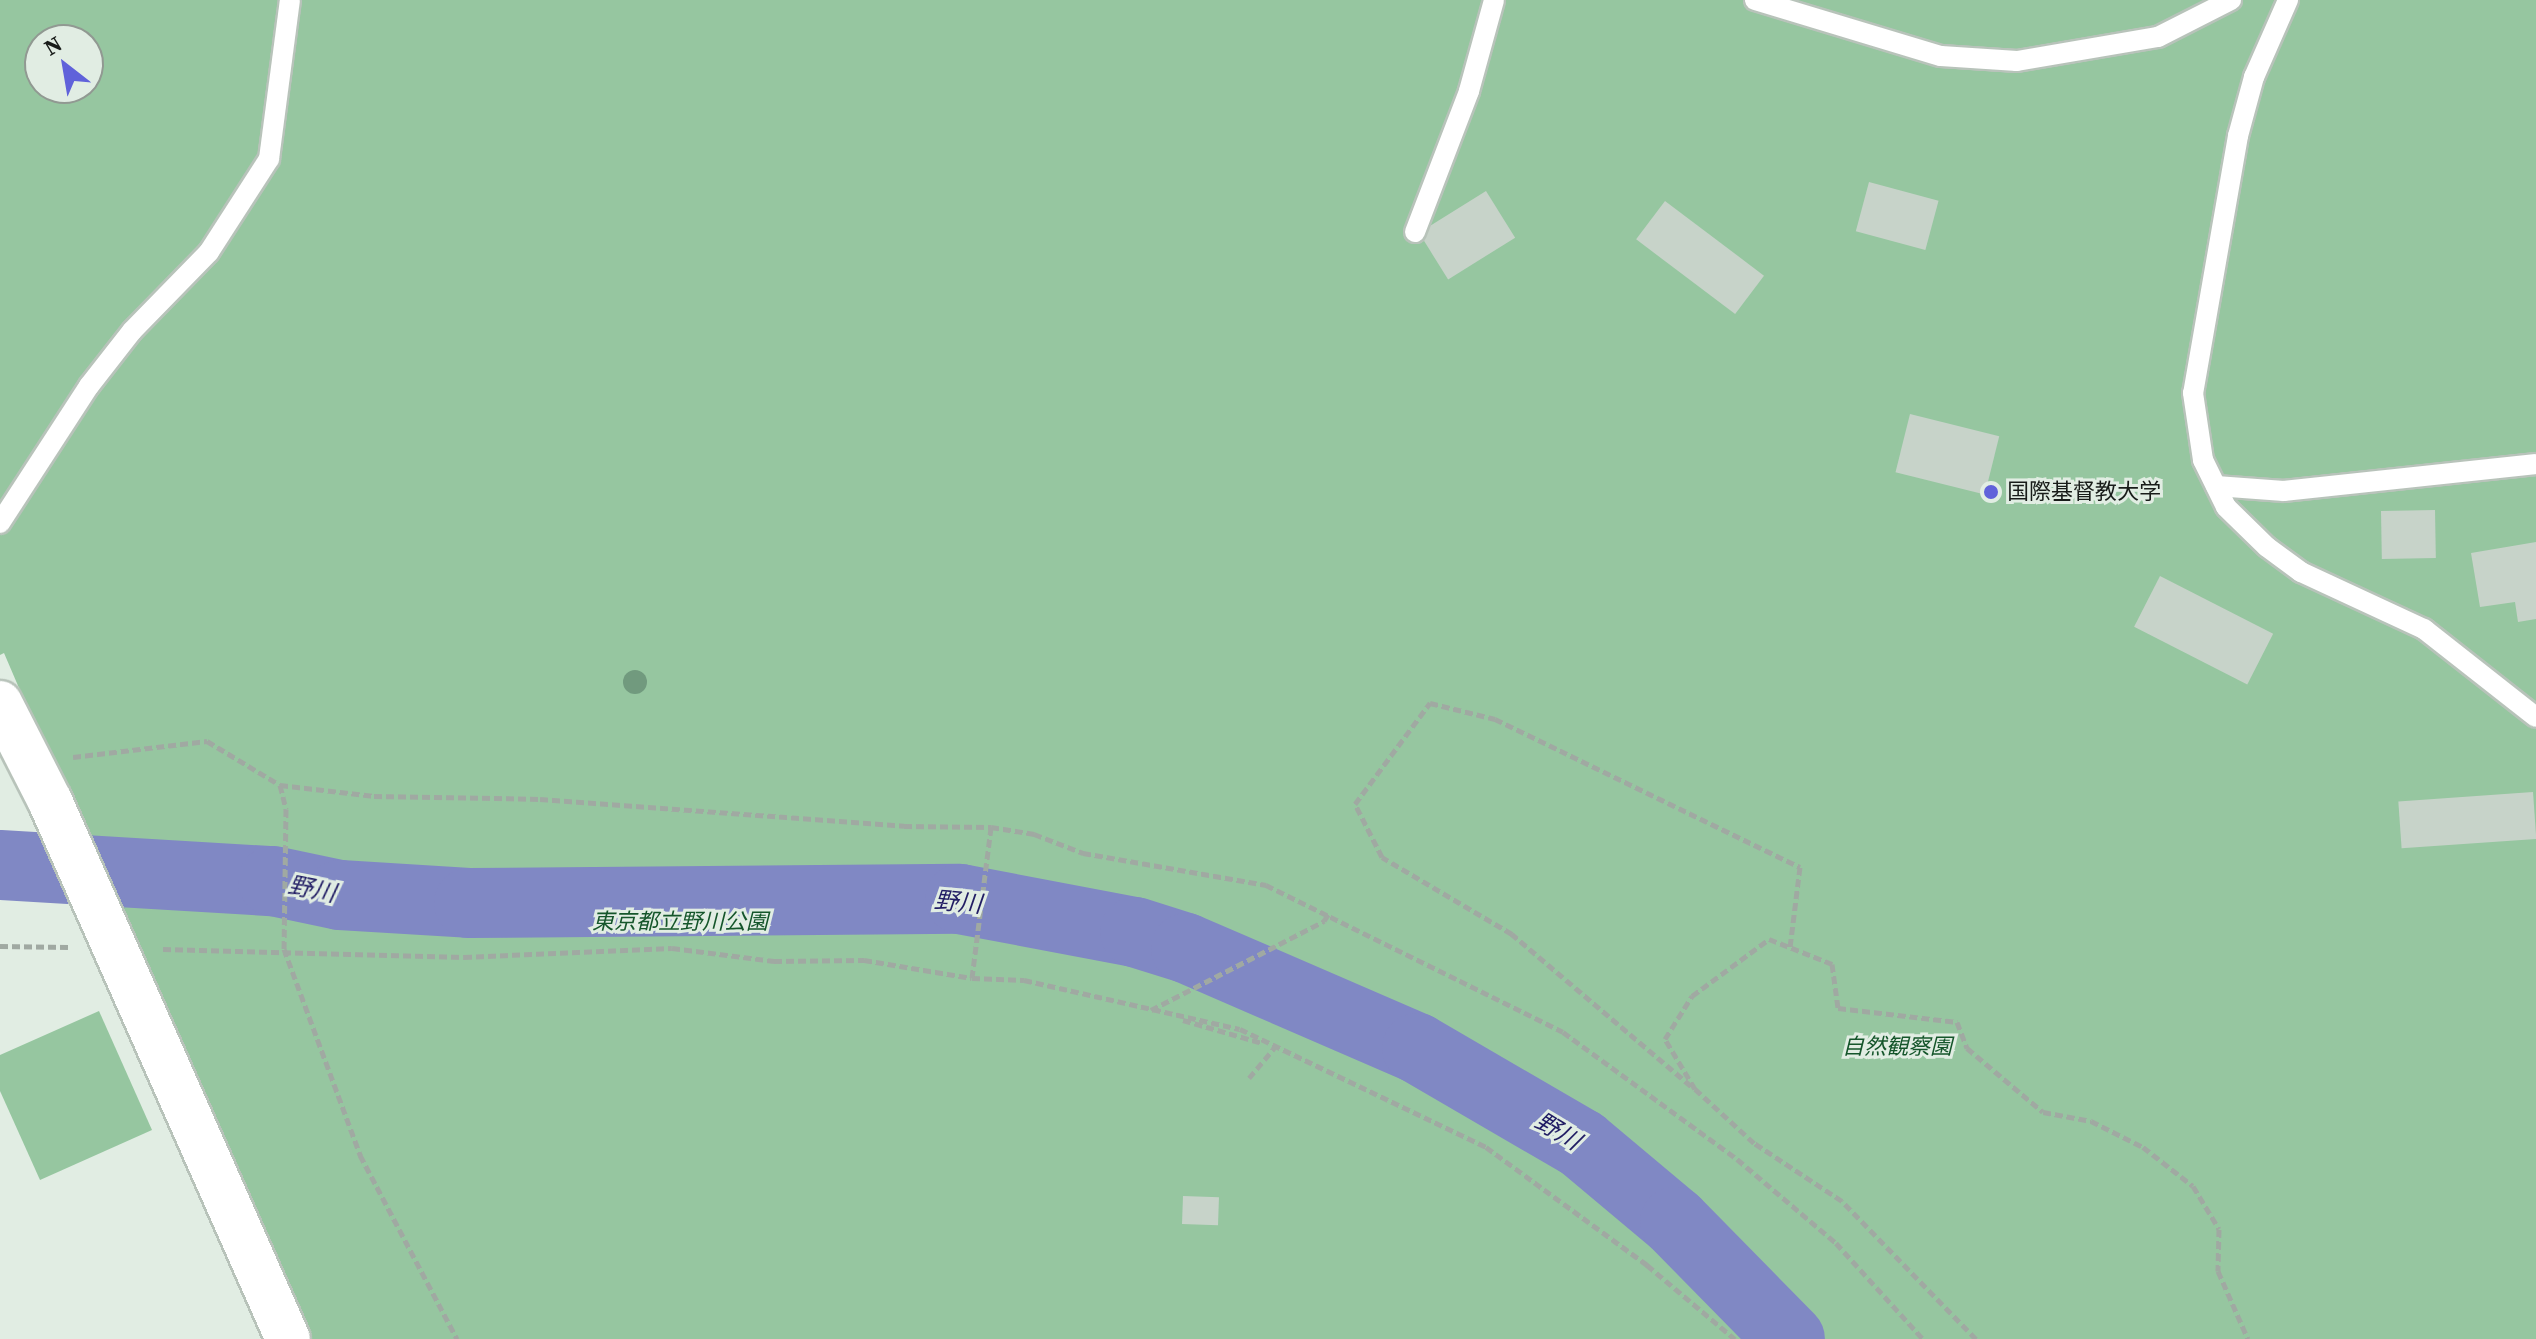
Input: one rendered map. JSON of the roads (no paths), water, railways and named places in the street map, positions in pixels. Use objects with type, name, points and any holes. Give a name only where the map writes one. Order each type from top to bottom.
[{"type":"street","points":[[0,703],[44,787],[288,1339]]},
{"type":"lane","points":[[0,523],[89,386],[132,331],[209,252],[269,159],[290,0]]},
{"type":"lane","points":[[1415,232],[1469,91],[1494,0]]},
{"type":"lane","points":[[1755,0],[1941,56],[2017,61],[2158,37],[2231,0]]},
{"type":"lane","points":[[2288,0],[2254,77],[2238,136],[2195,381],[2203,460],[2226,507],[2301,572],[2424,629],[2536,717]]},
{"type":"lane","points":[[2216,486],[2284,491],[2536,464]]},
{"type":"waterway","name":"野川","points":[[0,865],[273,881],[340,895],[469,903],[960,899],[1135,932],[1186,948],[1417,1048],[1582,1144],[1675,1222],[1790,1339]]},
{"type":"place","name":"国際基督教大学","points":[[1991,492]]},
{"type":"park label","name":"東京都立野川公園","points":[[680,922]]},
{"type":"park label","name":"自然観察園","points":[[1897,1047]]}]
